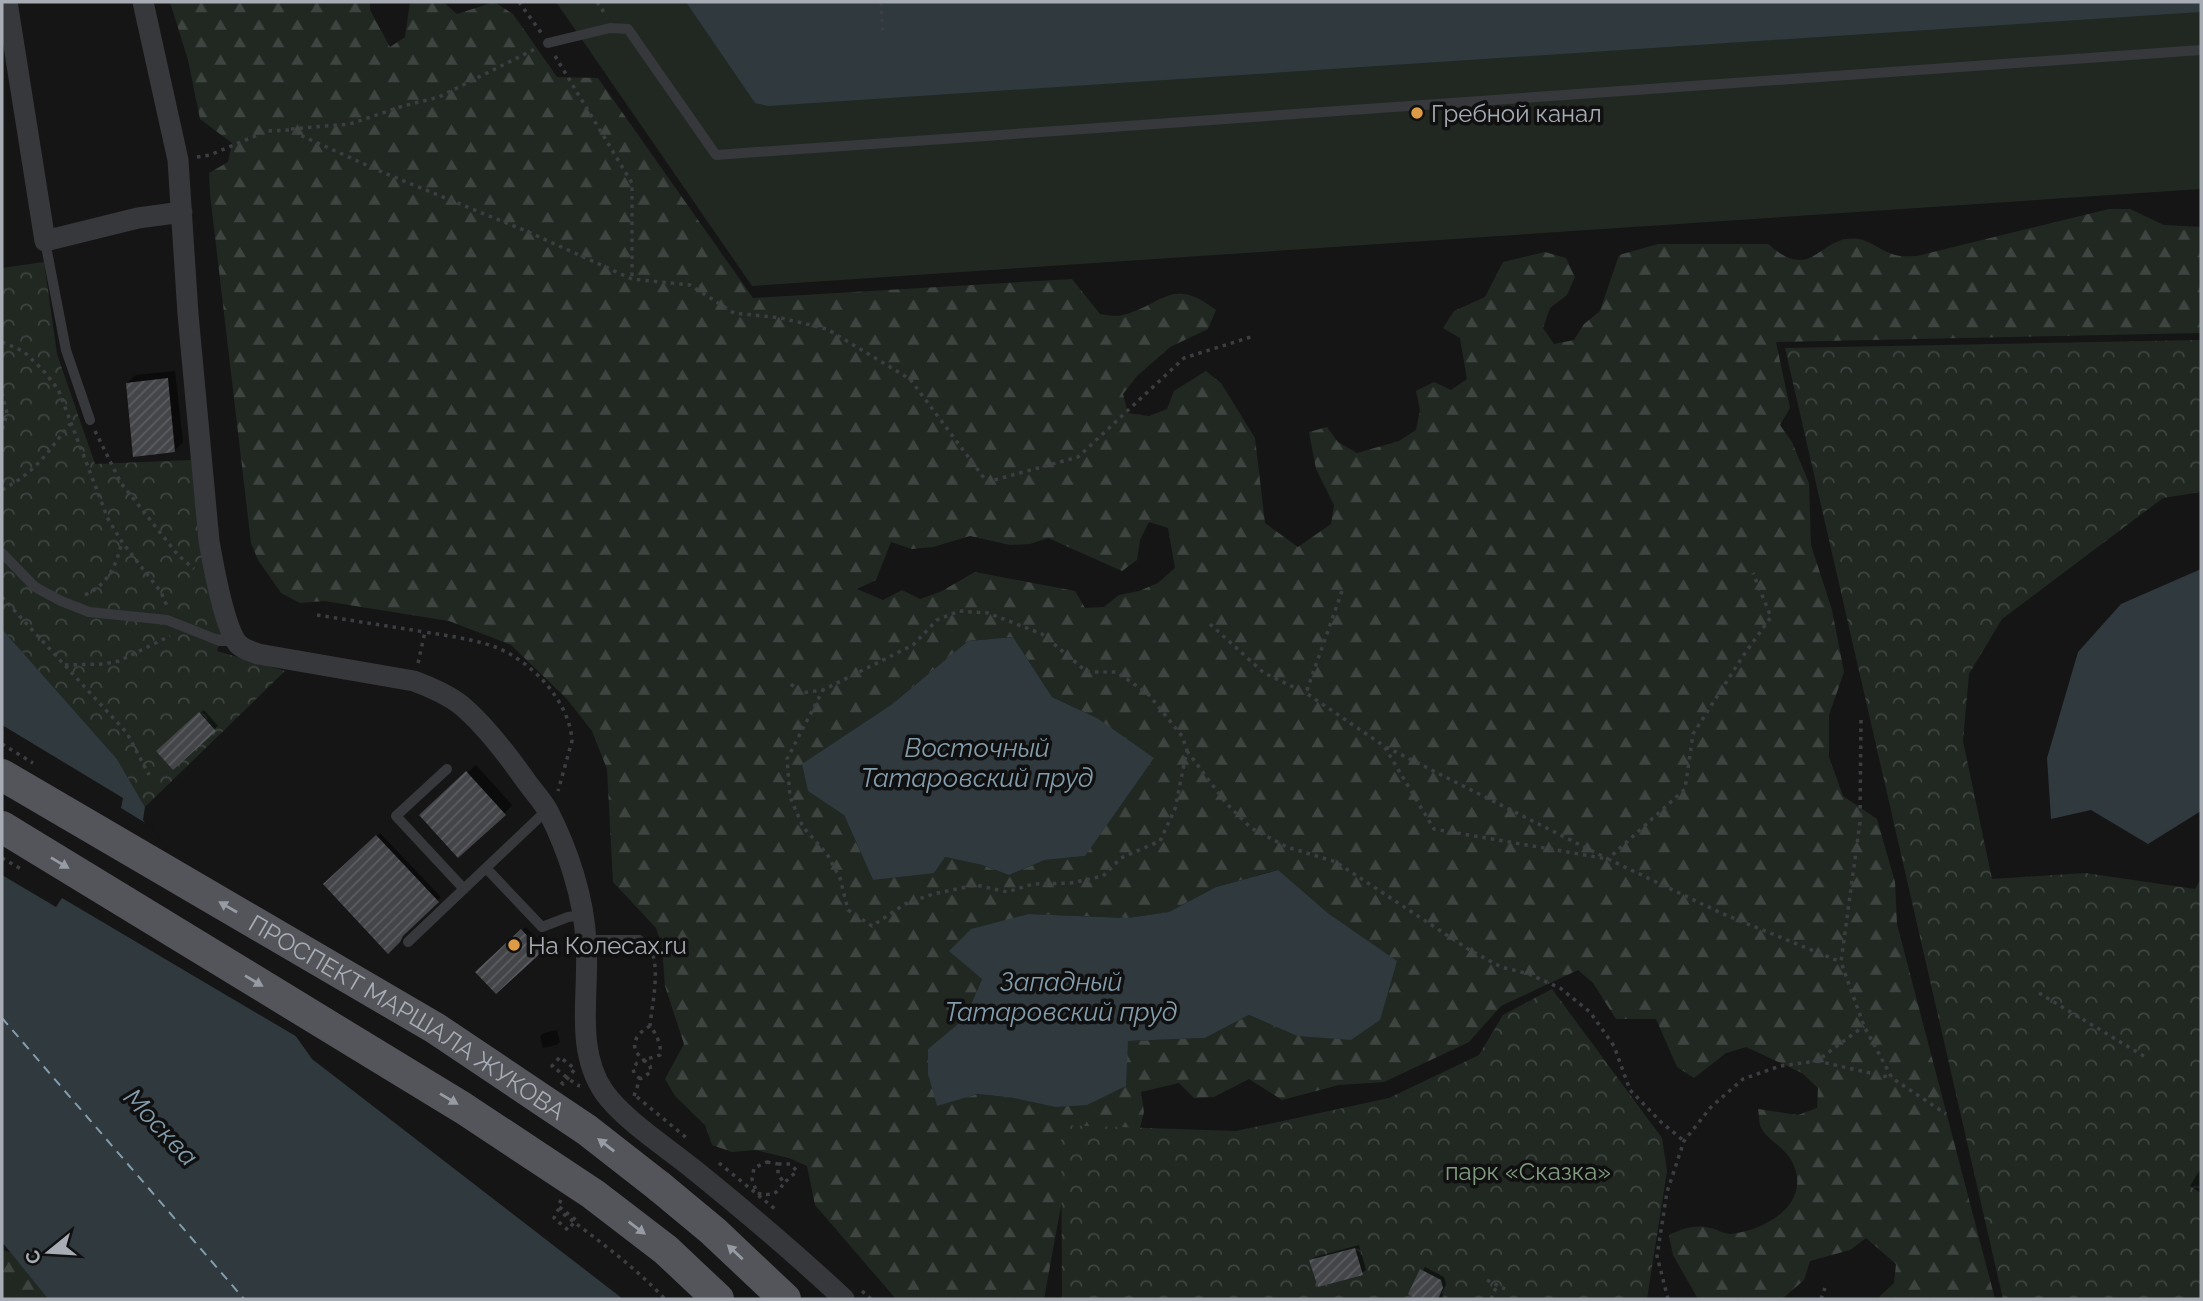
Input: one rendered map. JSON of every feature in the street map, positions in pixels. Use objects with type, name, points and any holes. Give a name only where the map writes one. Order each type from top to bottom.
[{"type":"main road","name":"ПРОСПЕКТ МАРШАЛА ЖУКОВА","points":[[2,775],[446,1035],[587,1130],[702,1223],[785,1299]]},
{"type":"main road","name":"ПРОСПЕКТ МАРШАЛА ЖУКОВА","points":[[2,827],[463,1108],[593,1195],[666,1250],[718,1299]]},
{"type":"street","points":[[143,2],[178,160],[188,314],[209,541],[236,641],[244,649],[258,654],[414,681],[448,697],[476,719],[552,803],[583,915],[586,940],[586,1041],[589,1063],[605,1093],[649,1134],[792,1250],[844,1299]]},
{"type":"street","points":[[5,3],[45,241],[138,218],[182,212]]},
{"type":"lane","points":[[548,43],[610,28],[628,29],[716,155],[2201,51]]},
{"type":"lane","points":[[45,241],[66,350],[90,420]]},
{"type":"lane","points":[[2,553],[35,587],[89,612],[167,620],[220,641],[236,641]]},
{"type":"lane","points":[[447,769],[396,816],[464,889]]},
{"type":"lane","points":[[408,942],[552,803]]},
{"type":"lane","points":[[486,868],[542,927],[583,915]]},
{"type":"lane","points":[[586,940],[639,940]]},
{"type":"path","points":[[519,2],[548,43],[632,183],[632,279]]},
{"type":"path","points":[[881,2],[883,36]]},
{"type":"path","points":[[178,160],[210,155],[268,131],[350,124],[439,97],[548,43]]},
{"type":"path","points":[[289,130],[632,279],[690,285],[734,313],[780,318],[827,329],[910,379],[987,482],[1078,457],[1184,358],[1254,336]]},
{"type":"path","points":[[2,342],[23,351],[58,389],[108,519],[122,542],[161,592],[167,604],[167,620]]},
{"type":"path","points":[[2,393],[7,413],[2,431]]},
{"type":"path","points":[[90,420],[121,483],[178,555],[221,593]]},
{"type":"path","points":[[2,489],[41,463],[70,424]]},
{"type":"path","points":[[61,601],[89,594],[106,580],[115,566],[122,542]]},
{"type":"path","points":[[1608,859],[1685,789],[1693,734],[1771,617],[1753,573]]},
{"type":"path","points":[[1307,693],[1342,590]]},
{"type":"path","points":[[2,597],[127,733],[149,775]]},
{"type":"path","points":[[791,684],[801,693],[822,690],[914,645],[937,620],[958,611],[988,613],[1042,634],[1087,672],[1117,672],[1149,695],[1182,736],[1187,750],[1226,803],[1251,828],[1287,847],[1336,862],[1468,949],[1501,967],[1529,974],[1560,988],[1590,1012],[1614,1046],[1630,1090],[1684,1141]]},
{"type":"path","points":[[317,615],[473,640],[499,648],[520,661],[550,689],[568,718],[572,733],[572,741],[552,803]]},
{"type":"path","points":[[1210,624],[1265,673],[1307,693],[1384,746],[1721,913],[1841,962]]},
{"type":"path","points":[[64,665],[119,661],[185,629]]},
{"type":"path","points":[[414,681],[425,632]]},
{"type":"path","points":[[822,690],[786,759],[790,797],[803,827],[828,853],[840,878],[848,910],[872,926],[905,904],[933,894],[976,885],[1007,892],[1033,884],[1071,883],[1103,876],[1121,858],[1160,841],[1175,809],[1187,750]]},
{"type":"path","points":[[1861,720],[1860,822],[1841,962],[1864,1026],[1892,1078]]},
{"type":"path","points":[[1384,746],[1434,829],[1608,859]]},
{"type":"path","points":[[639,940],[646,942],[653,951],[656,965],[650,1026],[655,1032],[661,1051],[656,1058],[637,1063],[633,1068],[640,1079]]},
{"type":"path","points":[[2039,993],[2147,1058]]},
{"type":"path","points":[[634,1096],[640,1079],[651,1072],[650,1066],[637,1055],[634,1044],[637,1036],[650,1026]]},
{"type":"path","points":[[1817,1061],[1864,1026]]},
{"type":"path","points":[[556,1079],[563,1084],[569,1076],[575,1069],[559,1057],[552,1066],[561,1073],[569,1079],[578,1085]]},
{"type":"path","points":[[1668,1299],[1657,1256],[1667,1192],[1684,1141],[1711,1107],[1743,1079],[1780,1066],[1817,1061],[1892,1078],[1946,1114]]},
{"type":"path","points":[[767,1161],[790,1164],[797,1171],[784,1183],[778,1192],[769,1196],[757,1193],[752,1179],[754,1168],[767,1161]]},
{"type":"path","points":[[778,1164],[778,1174],[784,1183]]},
{"type":"path","points":[[558,1206],[576,1220],[568,1230],[554,1218],[558,1210],[567,1217],[576,1224],[594,1237],[618,1256],[665,1299]]},
{"type":"path","points":[[1487,1280],[1505,1289]]},
{"type":"path","points":[[1491,1299],[1497,1285]]},
{"type":"path","points":[[1821,1299],[1825,1288]]},
{"type":"green space","points":[[170,2],[370,2],[370,10],[390,47],[405,37],[410,2],[443,2],[457,14],[494,2],[513,14],[557,77],[598,78],[753,298],[1072,279],[1100,314],[1123,315],[1178,294],[1201,300],[1216,310],[1208,329],[1170,347],[1137,376],[1123,394],[1128,413],[1149,416],[1167,409],[1174,391],[1206,371],[1221,383],[1255,438],[1265,523],[1298,547],[1331,524],[1334,505],[1316,469],[1309,432],[1327,427],[1338,442],[1357,453],[1399,441],[1416,430],[1420,410],[1416,391],[1434,382],[1451,390],[1467,379],[1460,338],[1443,328],[1454,311],[1485,297],[1503,262],[1545,252],[1566,258],[1575,277],[1567,295],[1550,308],[1543,328],[1554,344],[1574,340],[1584,324],[1600,311],[1619,255],[1658,244],[1768,244],[1783,255],[1796,260],[1816,255],[1845,239],[1859,239],[1895,255],[1917,256],[2109,209],[2130,209],[2164,225],[2201,227],[2201,333],[1776,342],[1790,408],[1780,425],[1792,442],[1809,483],[1811,545],[1832,610],[1844,672],[1829,715],[1829,757],[1843,796],[1877,819],[1895,882],[1897,924],[1995,1299],[1880,1299],[1894,1283],[1896,1264],[1866,1238],[1850,1250],[1810,1261],[1804,1280],[1782,1299],[1698,1299],[1673,1255],[1669,1235],[1694,1227],[1728,1234],[1742,1232],[1766,1224],[1786,1209],[1797,1189],[1795,1167],[1785,1152],[1763,1131],[1758,1109],[1798,1115],[1817,1108],[1818,1088],[1802,1073],[1746,1047],[1726,1053],[1694,1078],[1677,1067],[1656,1019],[1616,1019],[1593,983],[1578,970],[1501,1006],[1469,1042],[1384,1082],[1339,1085],[1282,1100],[1249,1079],[1214,1097],[1194,1098],[1179,1083],[1141,1092],[1144,1112],[1139,1132],[1063,1195],[1044,1299],[896,1299],[815,1205],[807,1166],[789,1158],[755,1150],[732,1152],[712,1145],[705,1125],[675,1096],[665,1079],[684,1044],[665,986],[662,946],[656,928],[613,882],[607,769],[592,731],[566,698],[511,645],[449,621],[324,601],[300,603],[281,593],[258,560],[251,543],[210,194],[209,173],[228,162],[232,143],[200,119],[188,60]],"holes":[[[1149,522],[1168,528],[1175,568],[1158,583],[1119,595],[1104,607],[1085,608],[1075,591],[975,572],[940,592],[920,599],[902,590],[883,600],[857,589],[876,580],[891,542],[912,549],[933,547],[970,536],[1010,545],[1030,544],[1048,538],[1122,571],[1137,560],[1140,540]],[[1013,637],[1052,697],[1097,718],[1085,856],[1045,860],[1009,875],[982,865],[945,857],[873,880],[844,815],[891,705],[968,641]],[[1277,870],[1329,914],[1297,1036],[1249,1015],[1205,1038],[1128,1041],[1014,1098],[978,1094],[937,1105],[928,1049],[965,1018],[982,979],[1029,914],[1127,918],[1169,912],[1216,887]]]},
{"type":"green space","name":"Гребной канал","points":[[556,2],[2201,2],[2201,189],[752,286]]},
{"type":"green space","points":[[44,262],[57,354],[95,464],[191,460],[201,554],[224,632],[217,651],[285,671],[145,807],[117,759],[2,629],[2,268]]},
{"type":"green space","points":[[2201,340],[2201,492],[2163,498],[2002,619],[1969,674],[1963,741],[1992,879],[2085,873],[2195,889],[2201,879],[2201,1299],[2003,1299],[1785,348]]},
{"type":"green space","name":"парк «Сказка»","points":[[1552,989],[1662,1138],[1667,1171],[1647,1299],[1062,1299],[1061,1125],[1236,1131],[1389,1098],[1479,1055],[1503,1015]]},
{"type":"green space","points":[[2,1250],[10,1252],[48,1299],[2,1299]]},
{"type":"water","name":"Гребной канал","points":[[686,2],[2201,2],[2201,12],[768,106],[755,103]]},
{"type":"water","points":[[2201,569],[2201,811],[2148,844],[2091,810],[2051,819],[2047,758],[2078,652],[2121,604]]},
{"type":"water","name":"Москва","points":[[2,629],[117,759],[145,807],[143,820],[312,1059],[623,1299],[48,1299],[2,1242]]},
{"type":"water","name":"Восточный Татаровский пруд","points":[[1013,637],[1052,697],[1097,718],[1154,758],[1085,856],[1045,860],[1009,875],[982,865],[945,857],[934,873],[873,880],[844,815],[808,791],[802,764],[891,705],[968,641]]},
{"type":"water","name":"Западный Татаровский пруд","points":[[1278,870],[1329,914],[1397,961],[1380,1020],[1351,1040],[1297,1036],[1249,1015],[1205,1038],[1128,1041],[1126,1086],[1087,1105],[1056,1107],[978,1094],[937,1106],[928,1074],[928,1049],[965,1018],[982,979],[949,951],[971,929],[1029,914],[1127,918],[1169,912],[1216,887]]},
{"type":"pier","points":[[2,725],[123,798],[121,808],[152,827],[304,1041],[62,898],[56,907],[2,875]]},
{"type":"building","points":[[168,378],[175,452],[133,457],[126,383]]},
{"type":"building","points":[[199,712],[216,731],[173,770],[156,751]]},
{"type":"building","points":[[466,771],[506,815],[458,858],[419,815]]},
{"type":"building","points":[[376,835],[439,902],[388,954],[323,884]]},
{"type":"building","points":[[521,929],[542,952],[496,994],[475,972]]},
{"type":"building","points":[[1355,1248],[1363,1275],[1318,1287],[1309,1260]]},
{"type":"building","points":[[1420,1269],[1441,1280],[1443,1288],[1438,1299],[1415,1299],[1408,1294]]},
{"type":"ferry route","points":[[2,1018],[244,1299]]},
{"type":"place","name":"Гребной канал","points":[[1417,113]]},
{"type":"place","name":"На Колесах.ru","points":[[514,945]]}]
